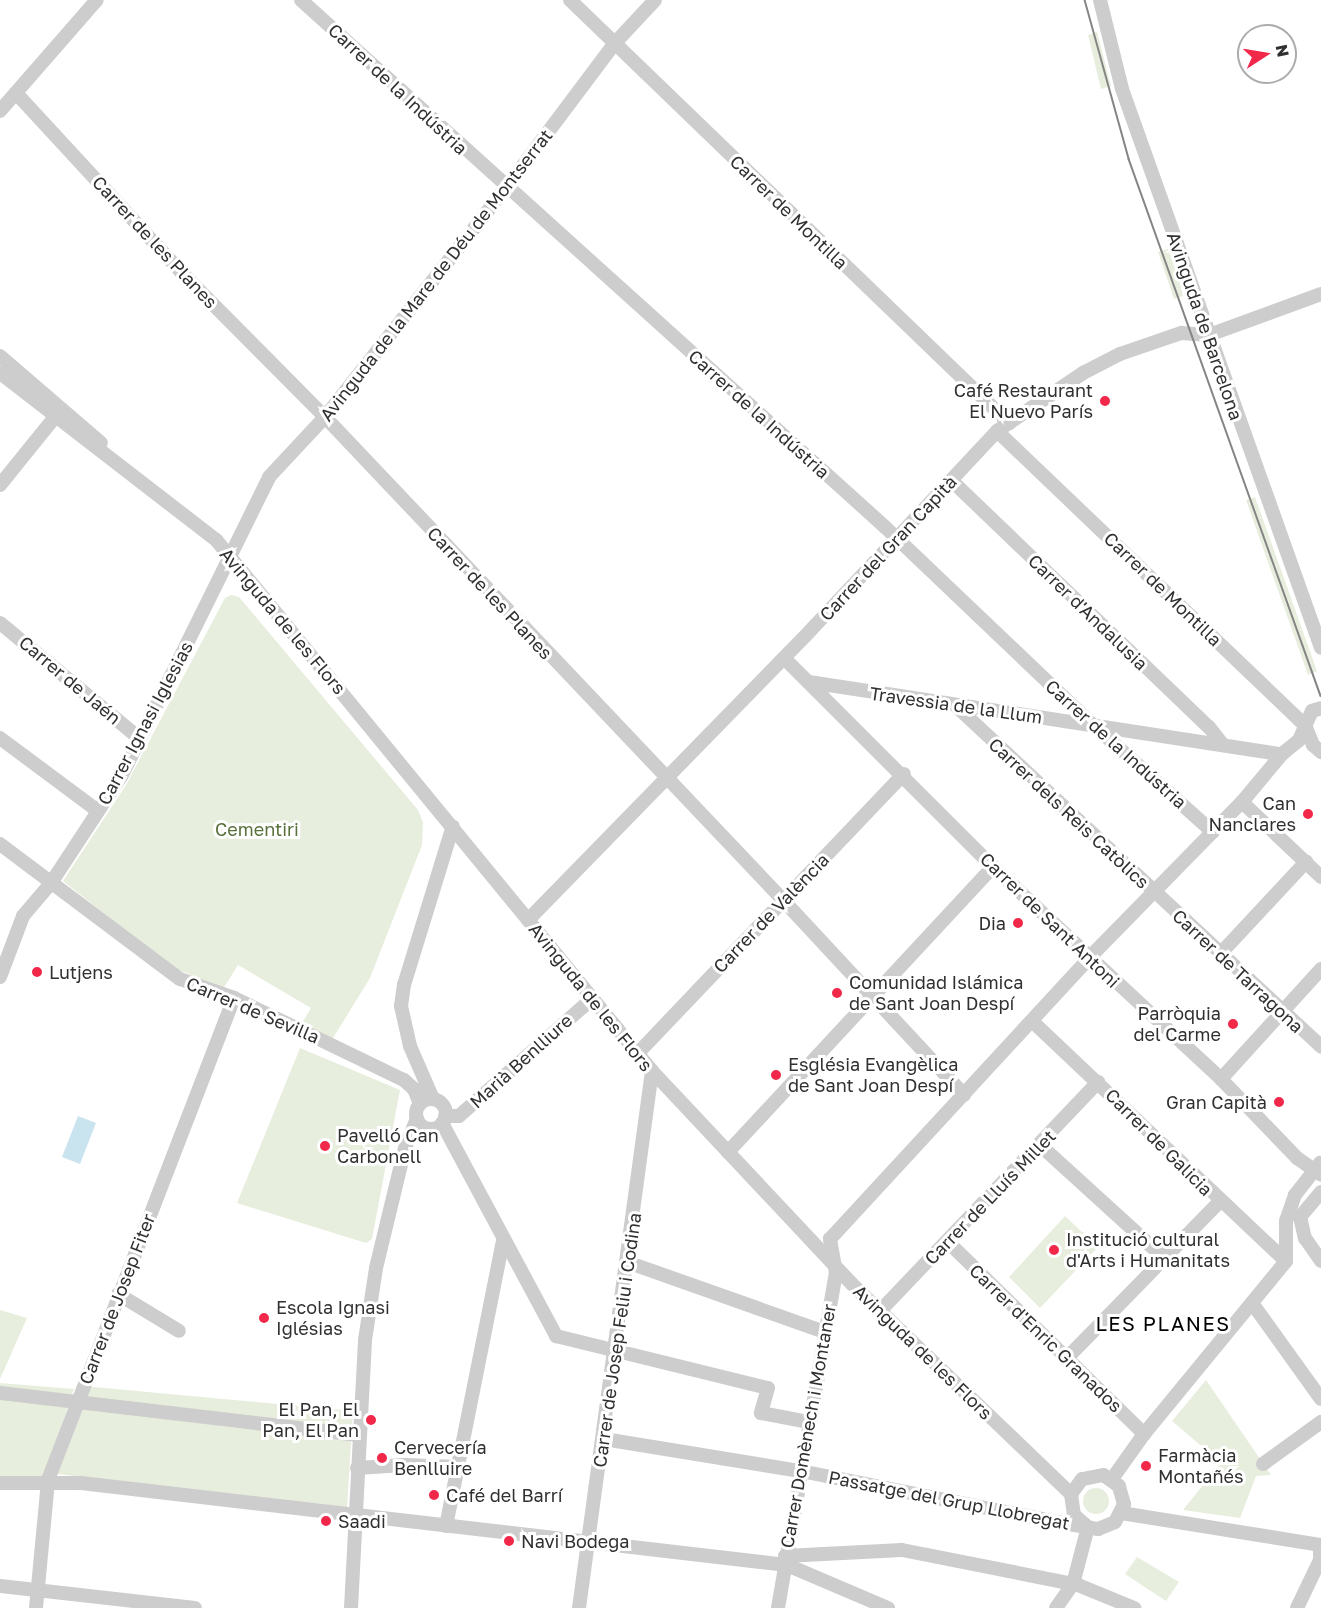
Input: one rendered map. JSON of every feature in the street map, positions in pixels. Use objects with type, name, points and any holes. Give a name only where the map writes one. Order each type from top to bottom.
[{"type":"street","points":[[0,111],[97,0]]},
{"type":"street","name":"Carrer de la Indústria","points":[[302,0],[506,188],[895,537],[1092,724],[1213,832]]},
{"type":"street","name":"Carrer de Montilla","points":[[570,0],[1305,725],[1313,745],[1321,752]]},
{"type":"street","name":"Avinguda de la Mare de Déu de Montserrat","points":[[231,558],[269,477],[325,417],[506,188],[614,44],[655,0]]},
{"type":"street","name":"Avinguda de Barcelona","points":[[1100,0],[1122,89],[1321,648]]},
{"type":"street","name":"Carrer de les Planes","points":[[16,93],[187,278],[325,417],[783,900],[872,1000],[964,1095]]},
{"type":"street","name":"Carrer del Gran Capità","points":[[528,920],[665,777],[784,658],[895,537],[1003,427],[1083,373],[1120,354],[1181,333],[1209,335],[1321,294]]},
{"type":"street","name":"Avinguda de les Flors","points":[[0,356],[138,477],[217,541],[639,1052],[652,1071],[881,1311],[1071,1494]]},
{"type":"street","name":"Avinguda de les Flors","points":[[0,373],[54,418],[138,477]]},
{"type":"street","points":[[0,485],[54,418]]},
{"type":"street","name":"Carrer d'Andalusia","points":[[951,480],[1209,727],[1223,746]]},
{"type":"street","name":"Carrer Ignasi Iglesias","points":[[0,977],[23,916],[51,883],[98,811],[139,738],[231,558]]},
{"type":"street","name":"Carrer de Jaén","points":[[0,623],[139,738]]},
{"type":"street","name":"Carrer de Sant Antoni","points":[[784,658],[904,774],[993,867],[1089,959],[1221,1079],[1297,1158],[1319,1169]]},
{"type":"street","name":"Travessia de la Llum","points":[[809,682],[957,707],[1092,724],[1282,754]]},
{"type":"street","name":"Carrer dels Reis Catòlics","points":[[957,707],[1155,895]]},
{"type":"street","name":"Carrer Domènech i Montaner","points":[[778,1608],[836,1273],[832,1261],[830,1239],[1089,959],[1155,895],[1242,802],[1282,754],[1299,740],[1312,711],[1321,708]]},
{"type":"street","points":[[0,738],[98,811]]},
{"type":"street","name":"Carrer de València","points":[[639,1052],[904,774]]},
{"type":"street","points":[[1242,802],[1321,877]]},
{"type":"street","points":[[453,826],[404,985],[401,1006],[410,1046],[434,1099],[445,1108],[444,1120],[503,1240],[556,1336],[616,1348],[642,1360],[768,1388],[761,1413],[809,1422]]},
{"type":"street","name":"Carrer de Sevilla","points":[[0,844],[180,979],[234,998],[404,1080],[414,1089],[420,1104]]},
{"type":"street","points":[[1221,953],[1306,862]]},
{"type":"street","points":[[728,1152],[872,1000],[993,867]]},
{"type":"street","name":"Carrer de Tarragona","points":[[1155,895],[1321,1047]]},
{"type":"street","points":[[1221,1079],[1321,969]]},
{"type":"street","name":"Carrer de Josep Fiter","points":[[36,1608],[48,1480],[234,998]]},
{"type":"street","name":"Marià Benlliure","points":[[444,1120],[459,1116],[593,998]]},
{"type":"street","name":"Carrer de Galicia","points":[[1033,1022],[1286,1261]]},
{"type":"street","name":"Carrer de Josep Feliu i Codina","points":[[579,1608],[604,1439],[652,1071]]},
{"type":"street","name":"Carrer de Lluís Millet","points":[[881,1311],[1098,1082]]},
{"type":"street","points":[[351,1608],[354,1514],[365,1340],[376,1268],[405,1148],[420,1104],[434,1099]]},
{"type":"street","points":[[417,1118],[428,1128],[444,1120]]},
{"type":"street","points":[[1040,1145],[1163,1257]]},
{"type":"street","points":[[1112,1479],[1144,1434],[1286,1261],[1286,1221],[1295,1195],[1319,1169]]},
{"type":"street","points":[[1321,1192],[1300,1217],[1305,1238],[1321,1261]]},
{"type":"street","points":[[1066,1359],[1220,1201]]},
{"type":"street","points":[[446,1526],[503,1240]]},
{"type":"street","name":"Carrer d'Enric Granados","points":[[948,1241],[1144,1434]]},
{"type":"street","points":[[627,1262],[825,1332]]},
{"type":"street","points":[[118,1294],[179,1331]]},
{"type":"street","points":[[1252,1303],[1321,1399]]},
{"type":"street","points":[[0,1393],[76,1404],[359,1435]]},
{"type":"street","points":[[1263,1464],[1321,1422]]},
{"type":"street","points":[[604,1439],[794,1470]]},
{"type":"street","points":[[357,1468],[404,1465],[458,1467]]},
{"type":"street","name":"Passatge del Grup Llobregat","points":[[811,1473],[1088,1527]]},
{"type":"street","points":[[1091,1476],[1112,1479],[1123,1495],[1121,1513],[1107,1527],[1088,1527],[1074,1515],[1071,1494],[1082,1479],[1091,1476]]},
{"type":"street","points":[[0,1483],[48,1480],[588,1543],[786,1561],[902,1550],[1073,1584],[1134,1608]]},
{"type":"street","points":[[1121,1513],[1321,1545],[1320,1560],[1297,1608]]},
{"type":"street","points":[[1056,1608],[1073,1584],[1088,1527]]},
{"type":"street","points":[[786,1561],[888,1608]]},
{"type":"street","points":[[0,1586],[195,1608]]},
{"type":"green space","points":[[1097,32],[1111,86],[1101,89],[1088,35]]},
{"type":"green space","points":[[1171,248],[1183,296],[1174,299],[1158,252]]},
{"type":"green space","points":[[1255,497],[1317,671],[1308,675],[1246,500]]},
{"type":"green space","name":"Cementiri","points":[[231,595],[239,597],[418,810],[423,822],[422,845],[370,978],[330,1043],[302,1023],[311,1008],[238,965],[223,989],[172,967],[63,881],[126,785],[225,598]]},
{"type":"green space","name":"Pavelló Can Carbonell","points":[[300,1048],[400,1090],[372,1239],[366,1243],[237,1203]]},
{"type":"green space","points":[[1065,1216],[1098,1247],[1040,1308],[1009,1277]]},
{"type":"green space","points":[[0,1310],[27,1318],[0,1379]]},
{"type":"green space","points":[[1206,1380],[1271,1475],[1256,1476],[1240,1518],[1183,1510],[1221,1463],[1172,1421]]},
{"type":"green space","points":[[0,1383],[74,1389],[44,1481],[0,1481]]},
{"type":"green space","points":[[83,1386],[353,1411],[347,1507],[57,1474]]},
{"type":"green space","points":[[1096,1488],[1105,1492],[1109,1501],[1105,1510],[1096,1514],[1087,1510],[1083,1501],[1087,1492]]},
{"type":"green space","points":[[1137,1557],[1179,1582],[1166,1601],[1125,1574]]},
{"type":"water","points":[[78,1116],[96,1123],[80,1164],[62,1157]]},
{"type":"tram line","points":[[1085,0],[1129,159],[1321,696]]},
{"type":"place","name":"Café Restaurant El Nuevo París","points":[[1105,401]]},
{"type":"place","name":"Can Nanclares","points":[[1308,814]]},
{"type":"place","name":"Dia","points":[[1018,923]]},
{"type":"place","name":"Lutjens","points":[[37,972]]},
{"type":"place","name":"Comunidad Islámica de Sant Joan Despí","points":[[837,993]]},
{"type":"place","name":"Parròquia del Carme","points":[[1233,1024]]},
{"type":"place","name":"Església Evangèlica de Sant Joan Despí","points":[[776,1075]]},
{"type":"place","name":"Gran Capità","points":[[1279,1102]]},
{"type":"place","name":"Pavelló Can Carbonell","points":[[325,1146]]},
{"type":"place","name":"Institució cultural d'Arts i Humanitats","points":[[1054,1250]]},
{"type":"place","name":"Escola Ignasi Iglésias","points":[[264,1318]]},
{"type":"place","name":"El Pan, El Pan, El Pan","points":[[371,1420]]},
{"type":"place","name":"Cervecería Benlluire","points":[[382,1458]]},
{"type":"place","name":"Farmàcia Montañés","points":[[1146,1466]]},
{"type":"place","name":"Café del Barrí","points":[[434,1495]]},
{"type":"place","name":"Saadi","points":[[326,1521]]},
{"type":"place","name":"Navi Bodega","points":[[509,1541]]},
{"type":"district","name":"LES PLANES","points":[[1163,1323]]}]
